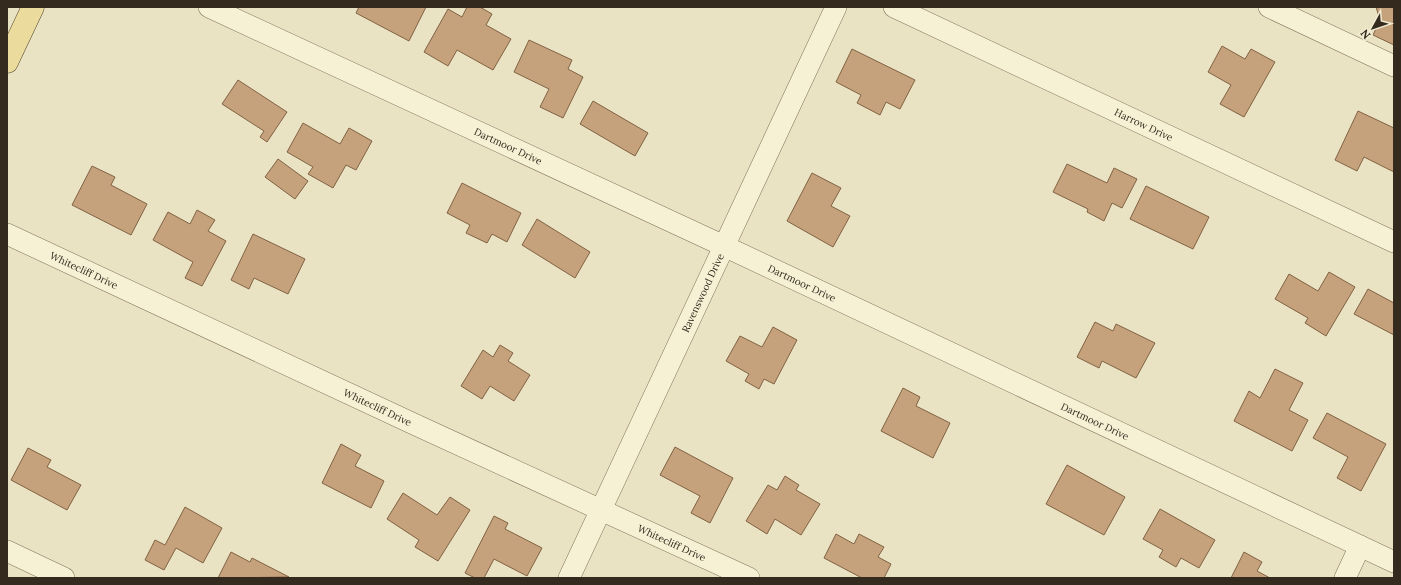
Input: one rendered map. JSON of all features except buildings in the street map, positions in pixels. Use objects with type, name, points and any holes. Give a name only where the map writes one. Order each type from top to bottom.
[{"type":"main road","points":[[7,62],[33,7]]},
{"type":"street","name":"Dartmoor Drive","points":[[209,7],[724,246],[1394,562]]},
{"type":"street","name":"Ravenswood Drive","points":[[569,578],[836,7]]},
{"type":"street","name":"Harrow Drive","points":[[894,7],[1394,242]]},
{"type":"street","points":[[1269,7],[1394,66]]},
{"type":"street","name":"Whitecliff Drive","points":[[7,234],[416,425],[749,578]]},
{"type":"street","points":[[1345,578],[1360,546]]},
{"type":"street","points":[[7,551],[64,578]]}]
